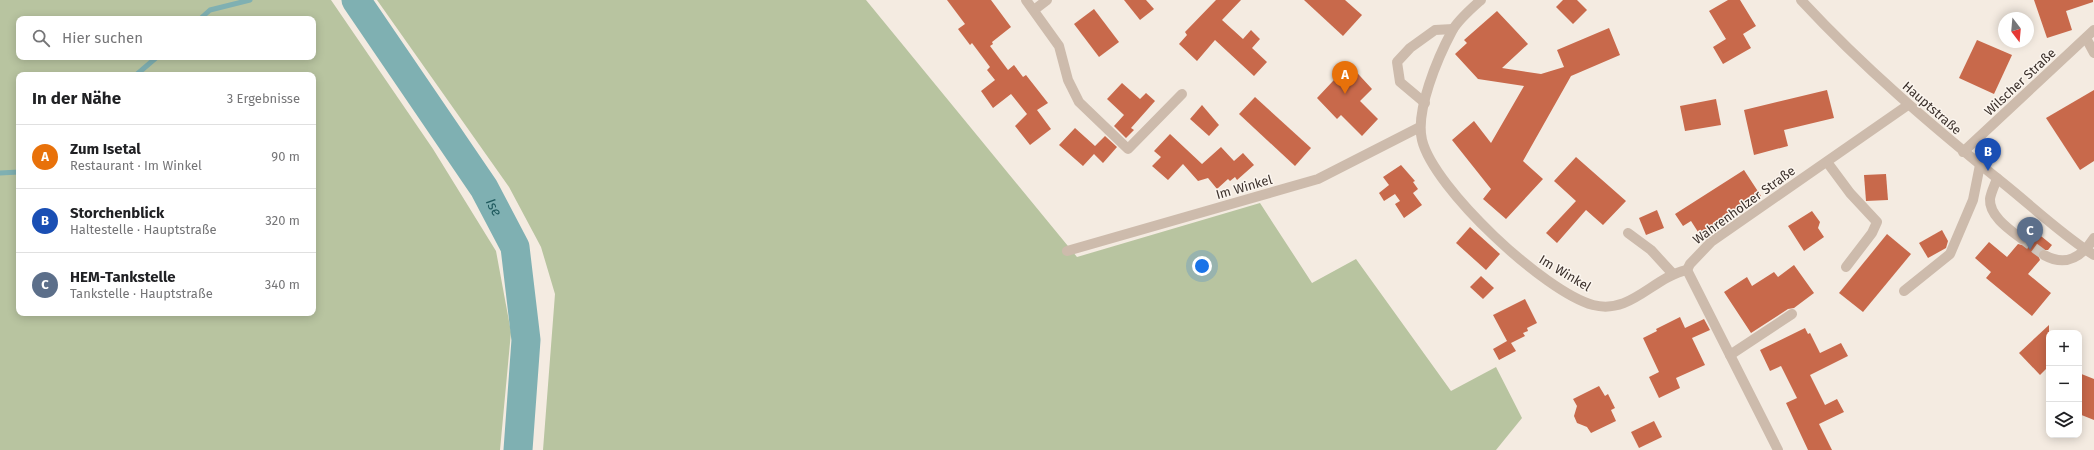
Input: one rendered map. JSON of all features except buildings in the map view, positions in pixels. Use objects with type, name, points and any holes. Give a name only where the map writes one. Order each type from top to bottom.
[{"type":"street","points":[[1026,0],[1059,46],[1068,80],[1079,102],[1128,149],[1182,94]]},
{"type":"street","points":[[1034,10],[1047,0]]},
{"type":"street","name":"Hauptstraße","points":[[1801,0],[1839,42],[1908,105],[1963,152],[2090,253]]},
{"type":"street","name":"Im Winkel","points":[[1478,1],[1453,29],[1440,58],[1425,103],[1420,127],[1422,142],[1436,170],[1461,200],[1513,254],[1538,274],[1561,289],[1594,305],[1621,306],[1673,274],[1687,270]]},
{"type":"street","points":[[1425,103],[1400,82],[1398,62],[1410,48],[1434,30],[1453,29]]},
{"type":"street","name":"Wilscher Straße","points":[[1963,152],[2094,30]]},
{"type":"street","points":[[2086,38],[2094,53]]},
{"type":"street","name":"Wahrenholzer Straße","points":[[1687,270],[1690,264],[1711,242],[1908,105]]},
{"type":"street","name":"Im Winkel","points":[[1067,252],[1318,179],[1420,127]]},
{"type":"street","points":[[1827,162],[1850,193],[1877,222],[1872,233],[1846,267]]},
{"type":"street","points":[[1904,291],[1950,254],[1973,200],[1980,165]]},
{"type":"street","points":[[1997,178],[1990,198],[1990,204],[2000,221],[2022,239]]},
{"type":"street","points":[[1628,233],[1651,250],[1673,274]]},
{"type":"street","points":[[2044,255],[2052,259],[2068,261],[2090,253],[2094,238]]},
{"type":"street","points":[[1687,270],[1778,450]]},
{"type":"street","points":[[1730,355],[1792,314]]},
{"type":"green space","points":[[0,0],[331,0],[433,149],[496,251],[511,332],[500,450],[0,450]]},
{"type":"green space","points":[[377,0],[866,0],[1077,257],[1260,203],[1312,283],[1356,259],[1451,391],[1496,367],[1522,418],[1496,450],[543,450],[555,294],[541,247],[509,187]]},
{"type":"waterway","points":[[203,16],[210,10],[250,0]]},
{"type":"waterway","name":"Ise","points":[[356,0],[484,188],[515,247],[526,340],[518,450]]},
{"type":"waterway","points":[[140,72],[154,60]]},
{"type":"waterway","points":[[0,173],[16,172]]},
{"type":"tunnel","points":[[2022,239],[2044,255]]},
{"type":"place","name":"Zum Isetal","points":[[1345,94]]},
{"type":"place","name":"Storchenblick","points":[[1988,171]]},
{"type":"place","name":"HEM-Tankstelle","points":[[2030,250]]}]
